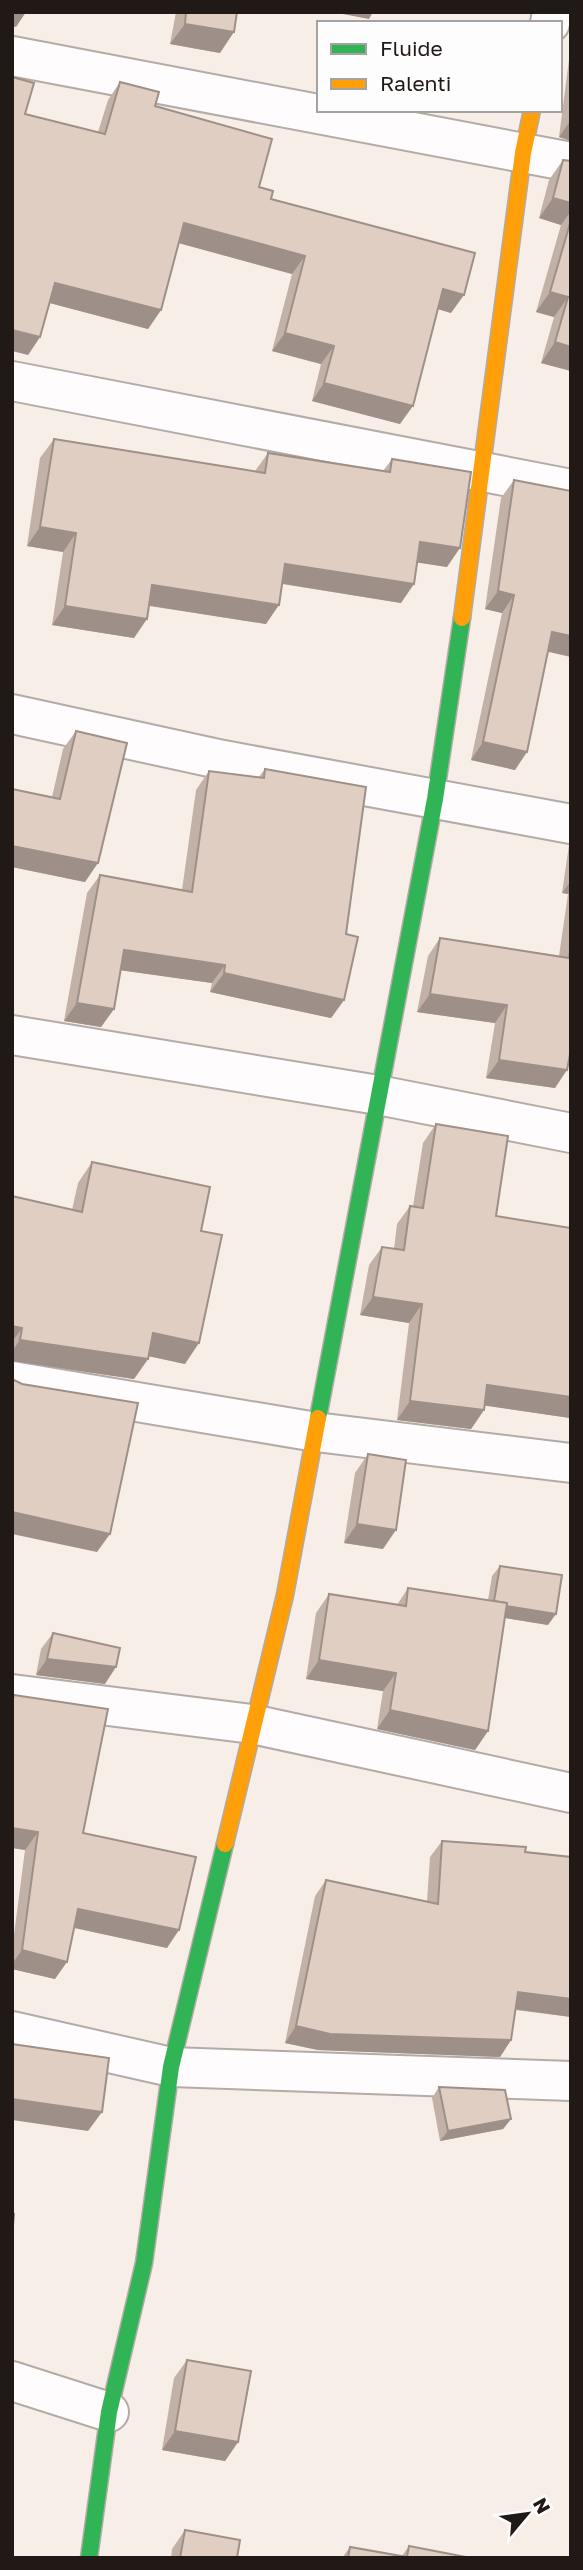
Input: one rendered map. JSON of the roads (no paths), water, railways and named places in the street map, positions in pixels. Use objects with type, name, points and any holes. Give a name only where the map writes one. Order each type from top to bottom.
[{"type":"street","points":[[12,56],[571,162]]},
{"type":"street","points":[[89,2558],[109,2412],[144,2263],[171,2067],[285,1595],[435,799],[483,472],[523,153],[532,112]]},
{"type":"street","points":[[12,381],[571,489]]},
{"type":"street","points":[[12,714],[223,760],[571,824]]},
{"type":"street","points":[[12,1035],[378,1095],[571,1133]]},
{"type":"street","points":[[12,1381],[316,1432],[571,1463]]},
{"type":"street","points":[[12,1694],[252,1724],[571,1793]]},
{"type":"street","points":[[12,2031],[171,2067],[571,2081]]},
{"type":"street","points":[[12,2381],[109,2412]]}]
